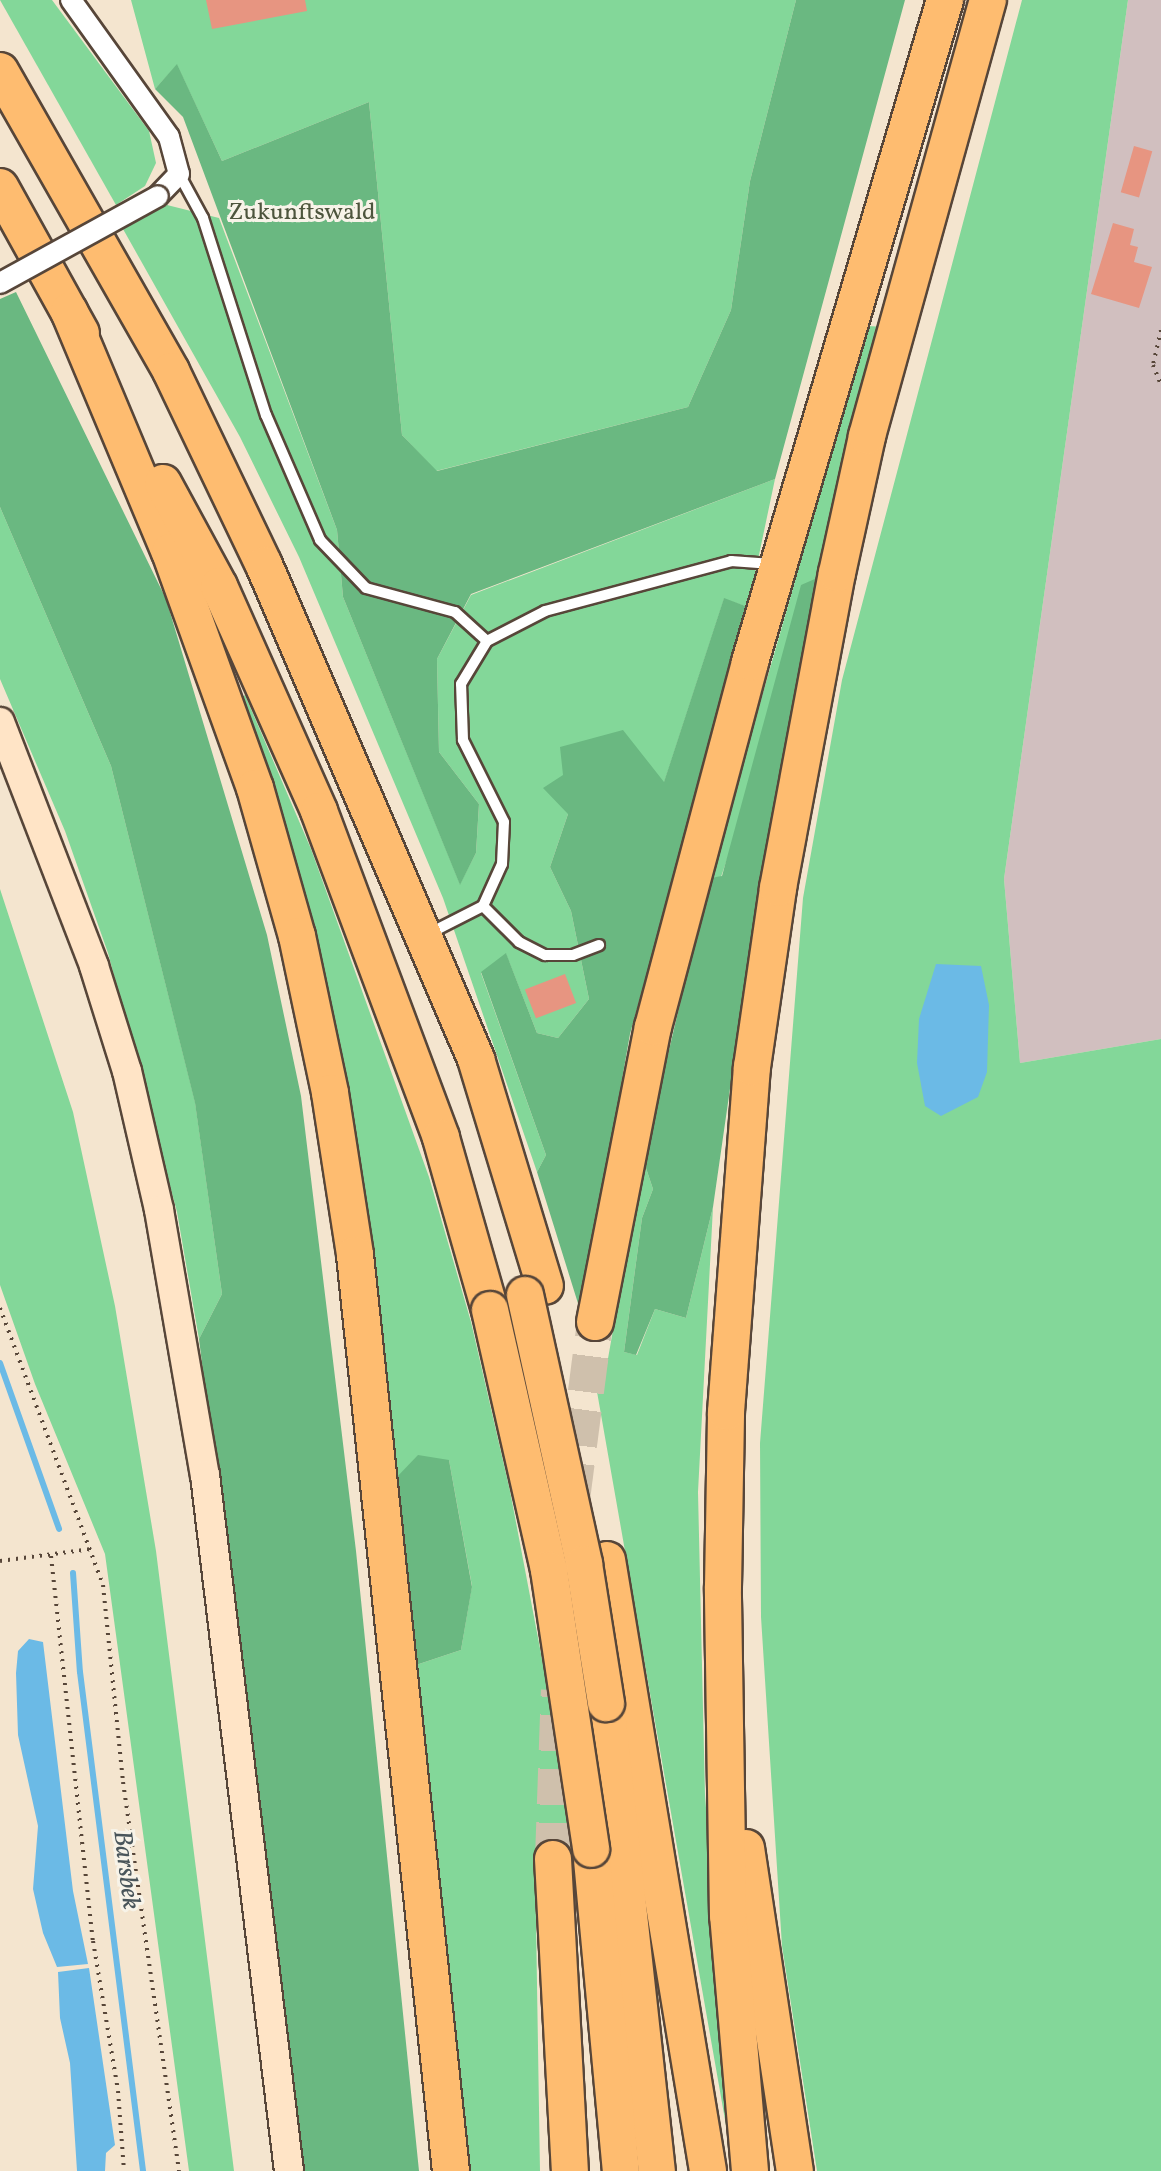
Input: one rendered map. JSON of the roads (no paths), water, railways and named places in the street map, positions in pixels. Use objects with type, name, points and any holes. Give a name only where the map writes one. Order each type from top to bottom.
[{"type":"highway","points":[[595,1322],[653,1027],[778,566],[945,0]]},
{"type":"highway","points":[[750,2171],[728,1916],[723,1572],[730,1352],[752,1067],[778,888],[867,436],[988,0]]},
{"type":"highway","points":[[0,71],[178,385],[346,749],[421,937],[476,1059],[607,1560],[708,2171]]},
{"type":"highway","points":[[0,187],[219,586],[319,811],[441,1138],[490,1310],[549,1570],[591,1849],[621,2171]]},
{"type":"highway","points":[[69,311],[179,575],[255,788],[297,936],[330,1093],[355,1255],[451,2171]]},
{"type":"highway","points":[[535,1291],[582,1549],[606,1703],[657,2171]]},
{"type":"highway","points":[[725,1710],[795,2171]]},
{"type":"highway","points":[[553,1859],[558,1999],[570,2171]]},
{"type":"highway","points":[[558,1999],[558,2171]]},
{"type":"main road","points":[[0,722],[94,966],[127,1071],[159,1210],[205,1475],[289,2171]]},
{"type":"street","points":[[0,283],[158,196],[179,174],[169,137],[156,115],[71,0]]},
{"type":"lane","points":[[179,174],[203,218],[266,415],[320,540],[366,588],[455,612],[487,641]]},
{"type":"lane","points":[[421,937],[483,906],[502,864],[504,822],[463,740],[461,684],[487,641],[545,611],[731,561],[778,566]]},
{"type":"lane","points":[[483,906],[519,942],[545,955],[573,955],[599,945]]},
{"type":"water","points":[[936,964],[981,966],[989,1005],[987,1072],[978,1097],[941,1116],[925,1106],[917,1063],[919,1019]]},
{"type":"water","points":[[29,1639],[43,1642],[73,1891],[88,1964],[57,1967],[43,1933],[33,1889],[38,1826],[18,1735],[16,1673],[18,1651]]},
{"type":"water","points":[[89,1968],[115,2145],[106,2153],[105,2171],[77,2171],[70,2063],[60,2018],[58,1972]]},
{"type":"waterway","name":"Barsbek","points":[[0,1363],[59,1529]]},
{"type":"waterway","name":"Barsbek","points":[[73,1573],[80,1672],[143,2171]]},
{"type":"tunnel","points":[[572,1499],[595,1322]]},
{"type":"tunnel","points":[[553,1859],[559,1690]]},
{"type":"park label","name":"Zukunftswald","points":[[302,214]]}]
